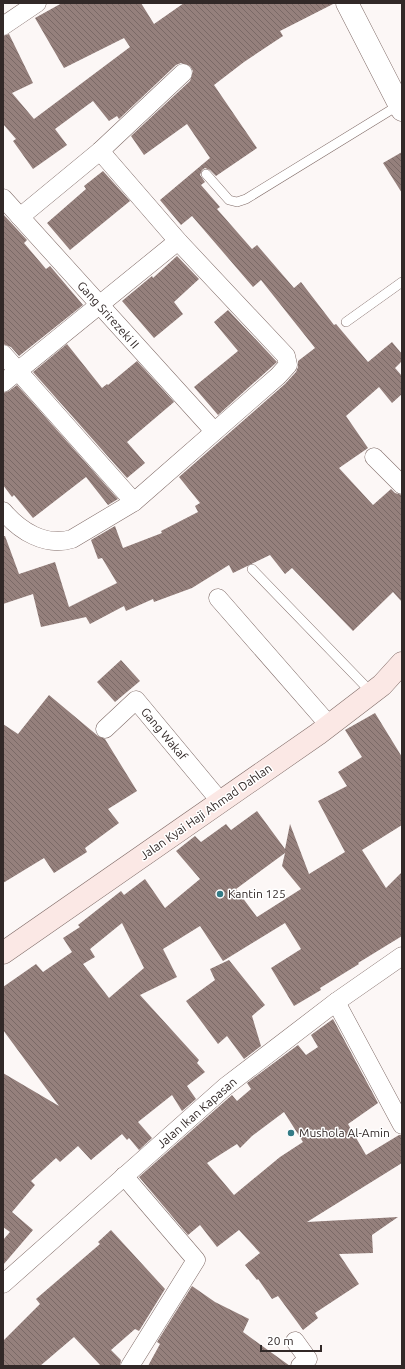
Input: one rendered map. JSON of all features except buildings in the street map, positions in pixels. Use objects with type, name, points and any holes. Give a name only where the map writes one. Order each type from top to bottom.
[{"type":"main road","name":"Jalan Kyai Haji Ahmad Dahlan","points":[[3,952],[30,936],[220,801],[329,726],[372,694],[402,663]]},
{"type":"street","points":[[3,26],[37,3]]},
{"type":"street","points":[[347,3],[401,107]]},
{"type":"street","points":[[20,217],[100,151],[182,73]]},
{"type":"street","points":[[6,515],[32,535],[52,542],[61,542],[72,539],[134,502],[286,368],[288,359],[178,241],[100,151]]},
{"type":"street","name":"Gang Srirezeki II","points":[[3,198],[214,431]]},
{"type":"street","points":[[3,383],[178,241]]},
{"type":"street","points":[[3,354],[134,502]]},
{"type":"street","points":[[374,457],[402,486]]},
{"type":"street","points":[[218,598],[329,726]]},
{"type":"street","name":"Gang Wakaf","points":[[105,729],[136,700],[220,801]]},
{"type":"street","name":"Jalan Ikan Kapasan","points":[[3,1284],[226,1087],[336,1002],[402,956]]},
{"type":"street","points":[[336,1002],[402,1125]]},
{"type":"street","points":[[124,1176],[196,1260],[130,1366]]},
{"type":"street","points":[[295,1341],[308,1360],[300,1366]]},
{"type":"lane","points":[[206,174],[230,200],[237,202],[401,107]]},
{"type":"lane","points":[[346,322],[402,282]]},
{"type":"lane","points":[[252,569],[372,694]]},
{"type":"place","name":"Kantin 125","points":[[220,894]]},
{"type":"place","name":"Mushola Al-Amin","points":[[291,1133]]}]
